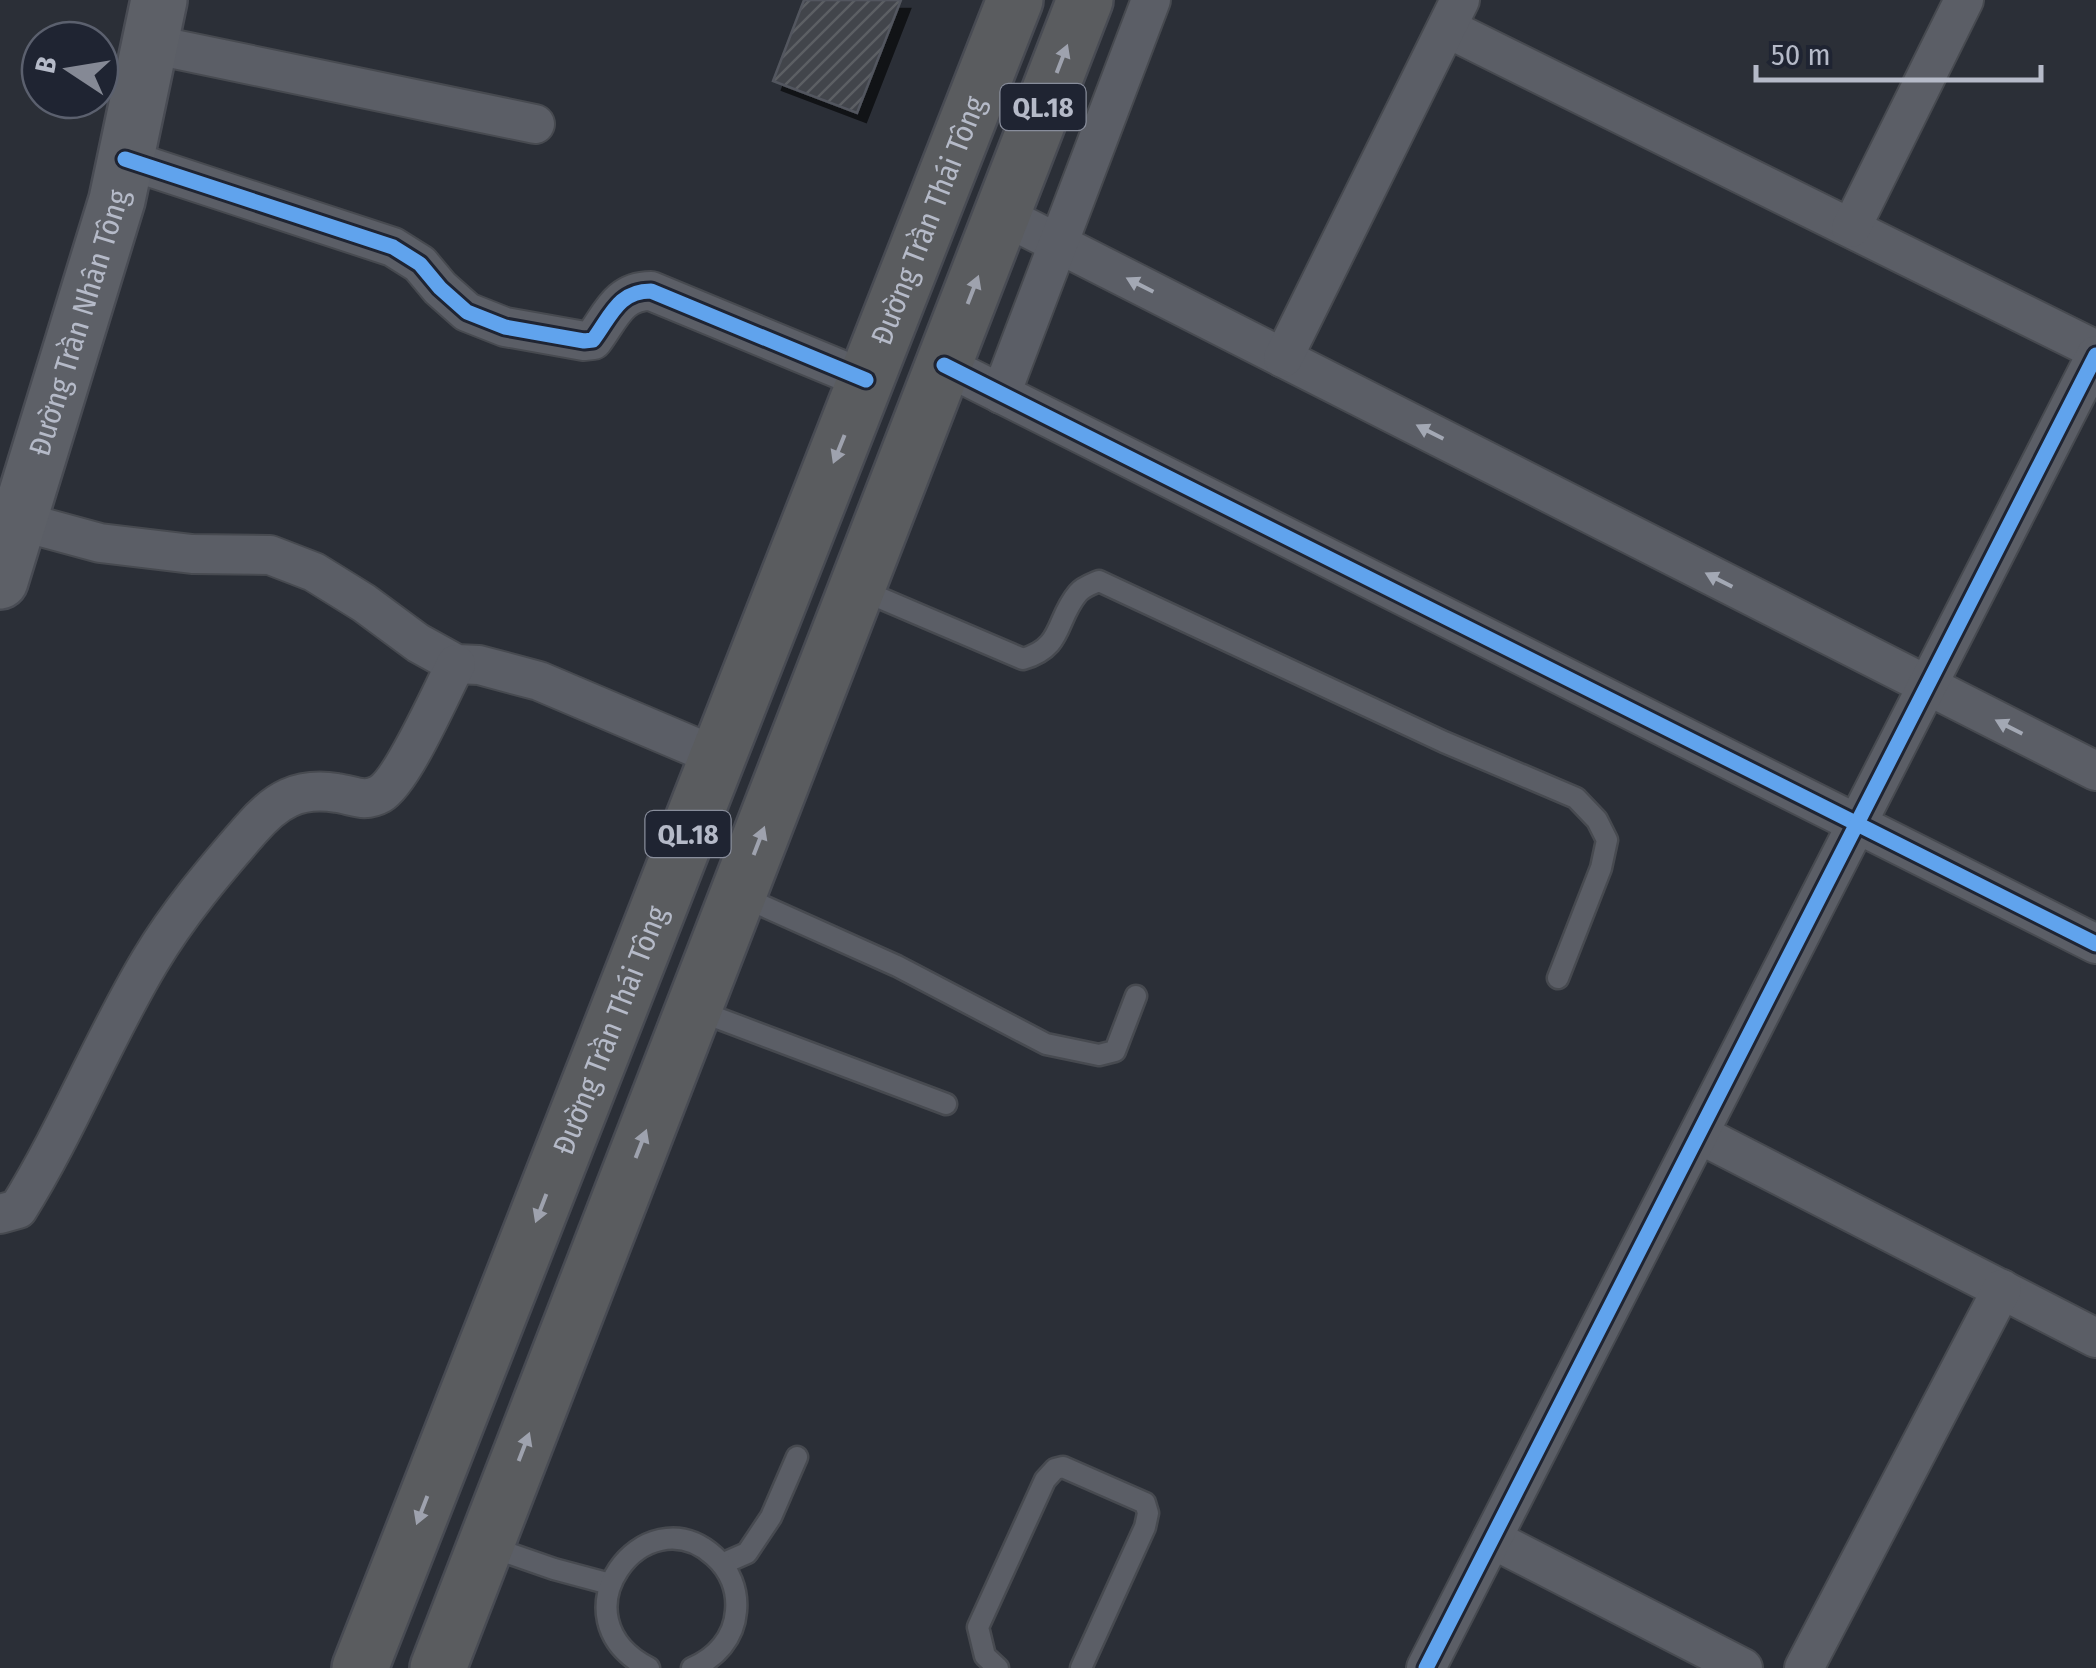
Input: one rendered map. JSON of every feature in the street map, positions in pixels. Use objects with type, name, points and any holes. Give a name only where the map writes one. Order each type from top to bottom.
[{"type":"highway","name":"Đường Trần Thái Tông","points":[[360,1668],[1015,0]]},
{"type":"highway","name":"QL.18","points":[[438,1668],[1085,0]]},
{"type":"highway","points":[[779,601],[850,605]]},
{"type":"main road","name":"Đường Trần Nhân Tông","points":[[0,582],[116,200],[154,22]]},
{"type":"street","points":[[1001,394],[1151,0]]},
{"type":"street","points":[[1851,228],[1964,0]]},
{"type":"street","points":[[1283,358],[1454,14],[1851,228],[2096,352],[1426,1668]]},
{"type":"street","points":[[154,22],[535,124]]},
{"type":"street","points":[[125,159],[393,246],[420,264],[467,312],[504,327],[593,340],[619,301],[635,291],[652,290],[866,380]]},
{"type":"street","points":[[1002,215],[2096,771]]},
{"type":"street","points":[[944,366],[2096,944]]},
{"type":"street","points":[[19,521],[100,543],[192,554],[270,556],[314,572],[418,643],[456,664],[479,665],[539,681],[718,757]]},
{"type":"street","points":[[0,1214],[18,1208],[40,1173],[150,960],[203,885],[255,824],[293,793],[334,792],[366,800],[384,792],[398,775],[456,664]]},
{"type":"street","points":[[1700,1134],[2096,1338]]},
{"type":"street","points":[[1804,1668],[2002,1290]]},
{"type":"street","points":[[1492,1540],[1743,1668]]},
{"type":"lane","points":[[850,605],[1023,660],[1043,654],[1058,634],[1079,590],[1099,581],[1444,742],[1576,798],[1597,820],[1607,840],[1601,868],[1558,978]]},
{"type":"lane","points":[[738,895],[897,966],[1046,1044],[1099,1056],[1114,1051],[1136,996]]},
{"type":"lane","points":[[694,1009],[946,1104]]},
{"type":"lane","points":[[722,1564],[747,1552],[771,1518],[796,1457]]},
{"type":"lane","points":[[998,1668],[985,1656],[978,1626],[1045,1480],[1063,1467],[1145,1504],[1148,1513],[1146,1527],[1081,1668]]},
{"type":"lane","points":[[649,1668],[620,1648],[611,1632],[606,1614],[610,1584],[623,1562],[637,1549],[673,1540],[708,1551],[722,1564],[737,1598],[730,1635],[720,1650],[692,1668]]},
{"type":"lane","points":[[486,1545],[610,1584]]},
{"type":"building","points":[[804,0],[901,0],[857,113],[773,81]]},
{"type":"cycle path","points":[[125,159],[393,247],[420,264],[467,312],[505,327],[593,340],[623,300],[651,291],[866,380]]},
{"type":"cycle path","points":[[1426,1668],[2096,355]]},
{"type":"cycle path","points":[[944,365],[2096,944]]}]
